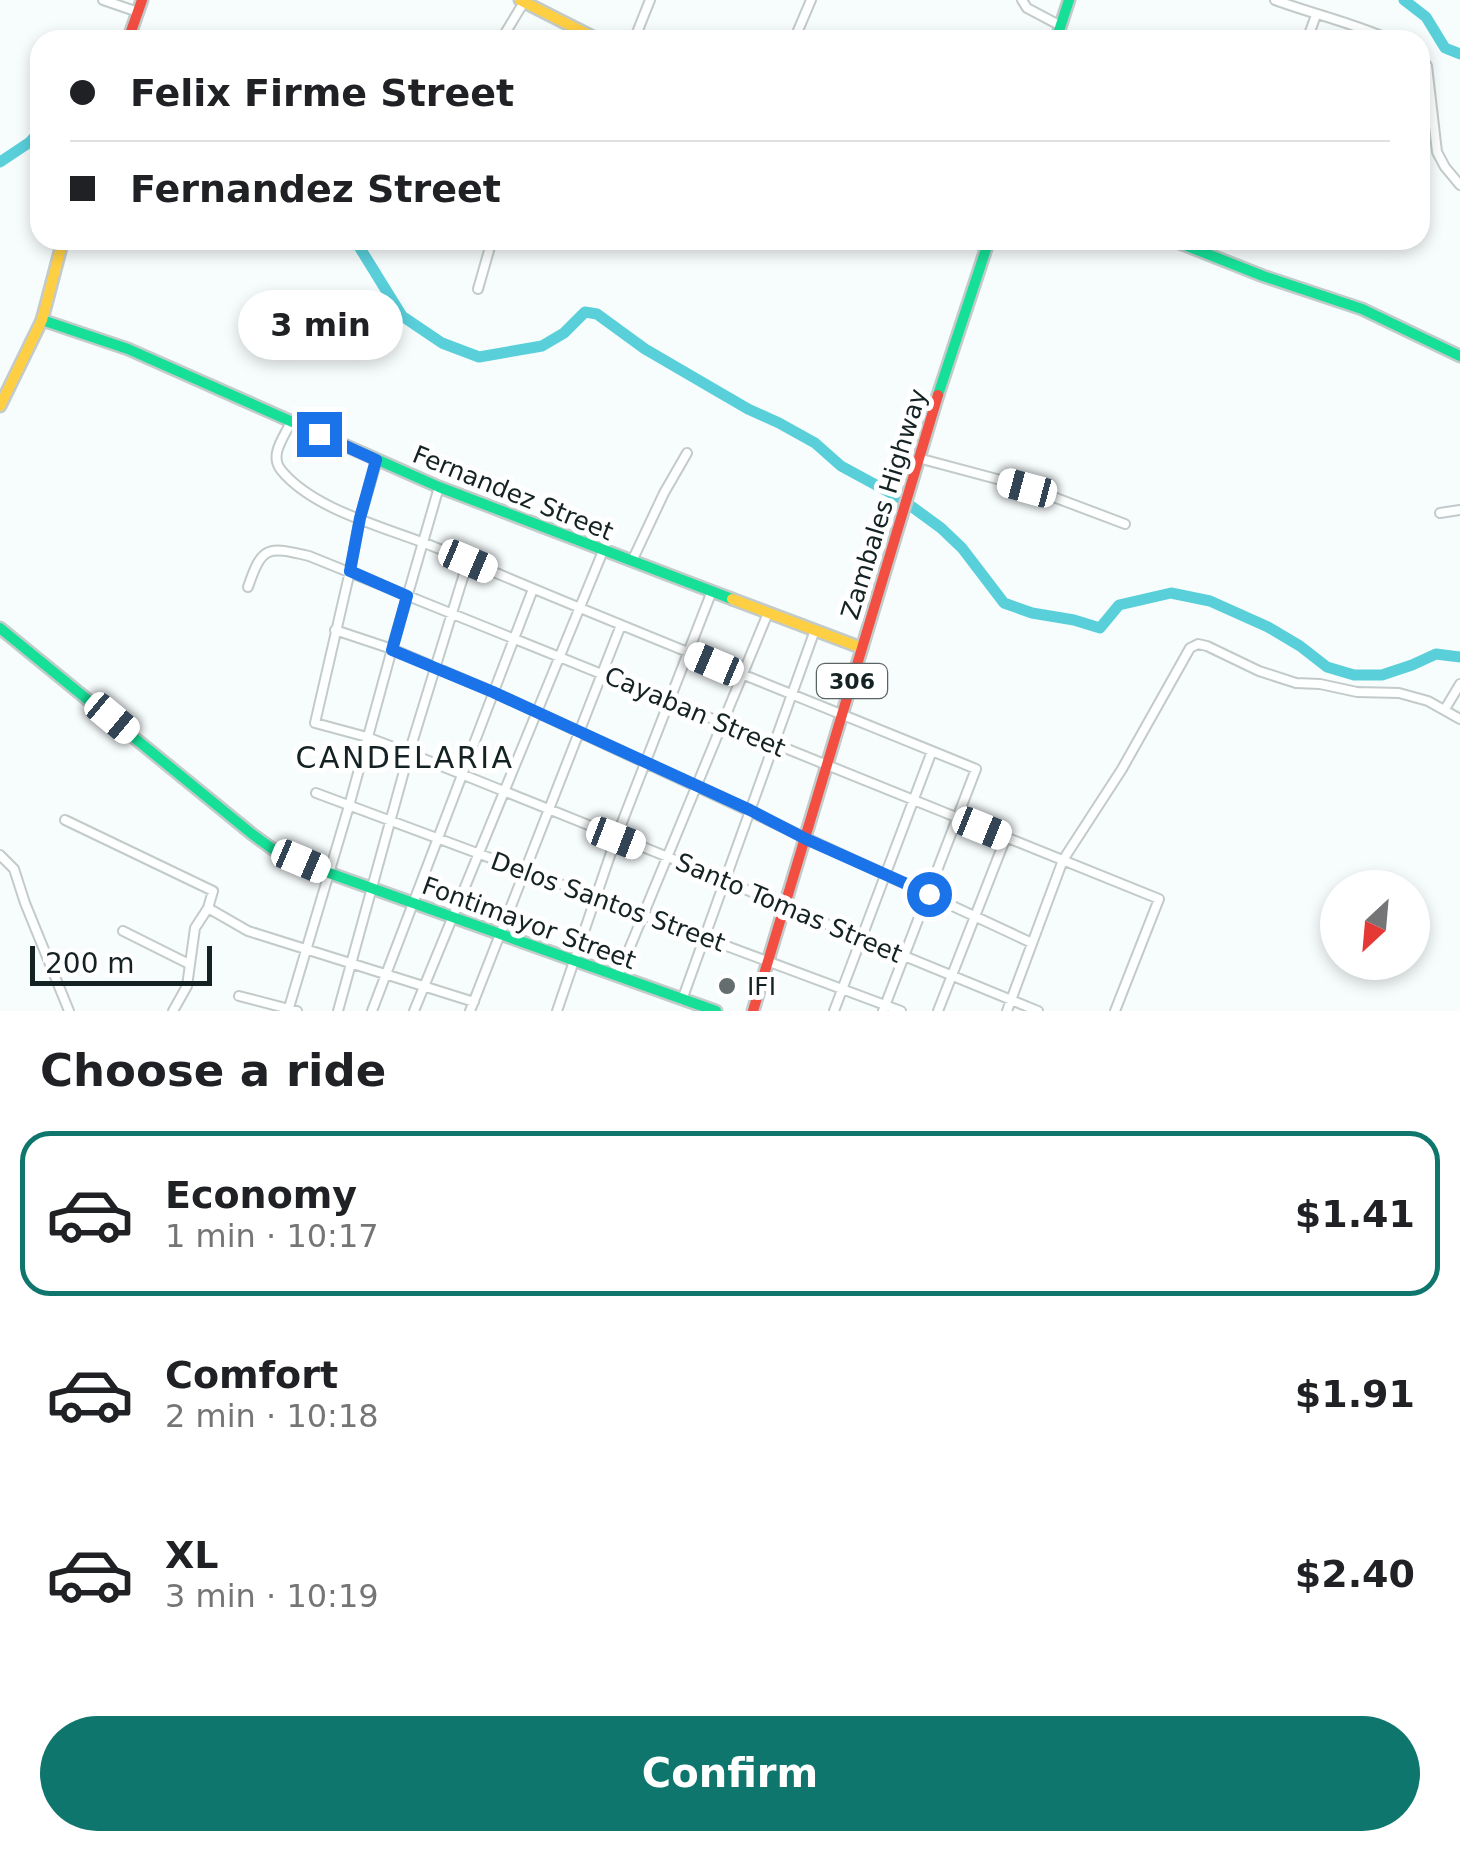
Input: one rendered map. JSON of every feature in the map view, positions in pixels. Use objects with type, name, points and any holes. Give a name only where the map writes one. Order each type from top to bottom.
[{"type":"street","points":[[103,0],[140,6],[132,30]]},
{"type":"street","points":[[638,30],[650,0]]},
{"type":"street","points":[[798,30],[810,0]]},
{"type":"street","points":[[1022,0],[1027,8],[1061,26]]},
{"type":"street","points":[[1060,30],[1069,0]]},
{"type":"street","points":[[1275,0],[1368,30]]},
{"type":"street","points":[[506,30],[522,1],[579,30]]},
{"type":"street","points":[[1311,30],[1316,15]]},
{"type":"street","points":[[570,30],[571,26]]},
{"type":"street","points":[[1430,92],[1437,152],[1460,185]]},
{"type":"street","points":[[0,406],[4,388],[42,320],[60,250]]},
{"type":"street","points":[[478,289],[489,250]]},
{"type":"street","name":"Zambales Highway","points":[[752,1011],[898,523],[986,250]]},
{"type":"street","points":[[1197,250],[1362,309],[1460,356]]},
{"type":"street","name":"Fernandez Street","points":[[42,320],[128,350],[439,487],[862,648]]},
{"type":"street","points":[[290,422],[275,456],[278,467],[316,500],[976,769],[884,1008]]},
{"type":"street","points":[[632,562],[687,453]]},
{"type":"street","points":[[918,458],[1027,488],[1124,524]]},
{"type":"street","points":[[376,460],[336,630],[493,692],[1032,943]]},
{"type":"street","points":[[239,996],[291,1010],[439,487]]},
{"type":"street","points":[[1440,514],[1460,510]]},
{"type":"street","name":"Cayaban Street","points":[[248,587],[258,558],[266,552],[278,550],[308,556],[1160,898],[1115,1011]]},
{"type":"street","points":[[414,1011],[603,551]]},
{"type":"street","points":[[338,1011],[409,753],[468,561]]},
{"type":"street","points":[[372,1011],[533,589]]},
{"type":"street","points":[[557,1011],[616,838],[712,591]]},
{"type":"street","points":[[618,976],[768,613]]},
{"type":"street","points":[[208,908],[248,931],[424,986],[472,1008],[621,625]]},
{"type":"street","name":"Fontimayor Street","points":[[0,628],[274,850],[413,904],[716,1011]]},
{"type":"street","name":"Santo Tomas Street","points":[[336,630],[315,723],[409,753],[1038,1011]]},
{"type":"street","points":[[682,1000],[815,630]]},
{"type":"street","points":[[1007,1011],[1064,860],[1190,648],[1198,644],[1207,646],[1296,682],[1357,692],[1399,693],[1428,701],[1460,719]]},
{"type":"street","points":[[1445,709],[1460,684]]},
{"type":"street","points":[[834,1011],[932,751]]},
{"type":"street","name":"Delos Santos Street","points":[[316,793],[705,937],[884,1008],[901,1011]]},
{"type":"street","points":[[65,820],[214,891],[196,928],[187,986],[173,1011]]},
{"type":"street","points":[[938,1011],[1006,838]]},
{"type":"street","points":[[0,855],[14,869],[69,1011]]},
{"type":"street","points":[[124,930],[189,964]]},
{"type":"waterway","points":[[1404,0],[1426,17],[1445,48],[1460,54]]},
{"type":"waterway","points":[[0,162],[30,142]]},
{"type":"waterway","points":[[361,250],[402,316],[442,343],[479,357],[542,346],[564,333],[585,312],[597,314],[645,349],[815,443],[841,466],[900,498],[962,548],[1004,603],[1100,628],[1119,605],[1171,593],[1210,601],[1268,627],[1327,667],[1354,675],[1382,675],[1436,654],[1460,657]]},
{"type":"traffic: fast","points":[[1059,30],[1069,0]]},
{"type":"traffic: fast","points":[[938,395],[986,250]]},
{"type":"traffic: fast","points":[[1197,250],[1362,309],[1460,356]]},
{"type":"traffic: fast","points":[[42,320],[128,349],[439,487],[732,599]]},
{"type":"traffic: fast","points":[[0,628],[274,850],[716,1011]]},
{"type":"traffic: slow","points":[[520,0],[579,30]]},
{"type":"traffic: slow","points":[[0,406],[42,320],[60,250]]},
{"type":"traffic: slow","points":[[732,599],[862,648]]},
{"type":"traffic: jam","points":[[132,30],[142,0]]},
{"type":"traffic: jam","points":[[753,1011],[938,395]]},
{"type":"place","name":"IFI","points":[[727,986]]},
{"type":"district","name":"CANDELARIA","points":[[405,757]]},
{"type":"route","points":[[319,434],[376,460],[350,571],[407,596],[392,650],[493,692],[929,894]]}]
